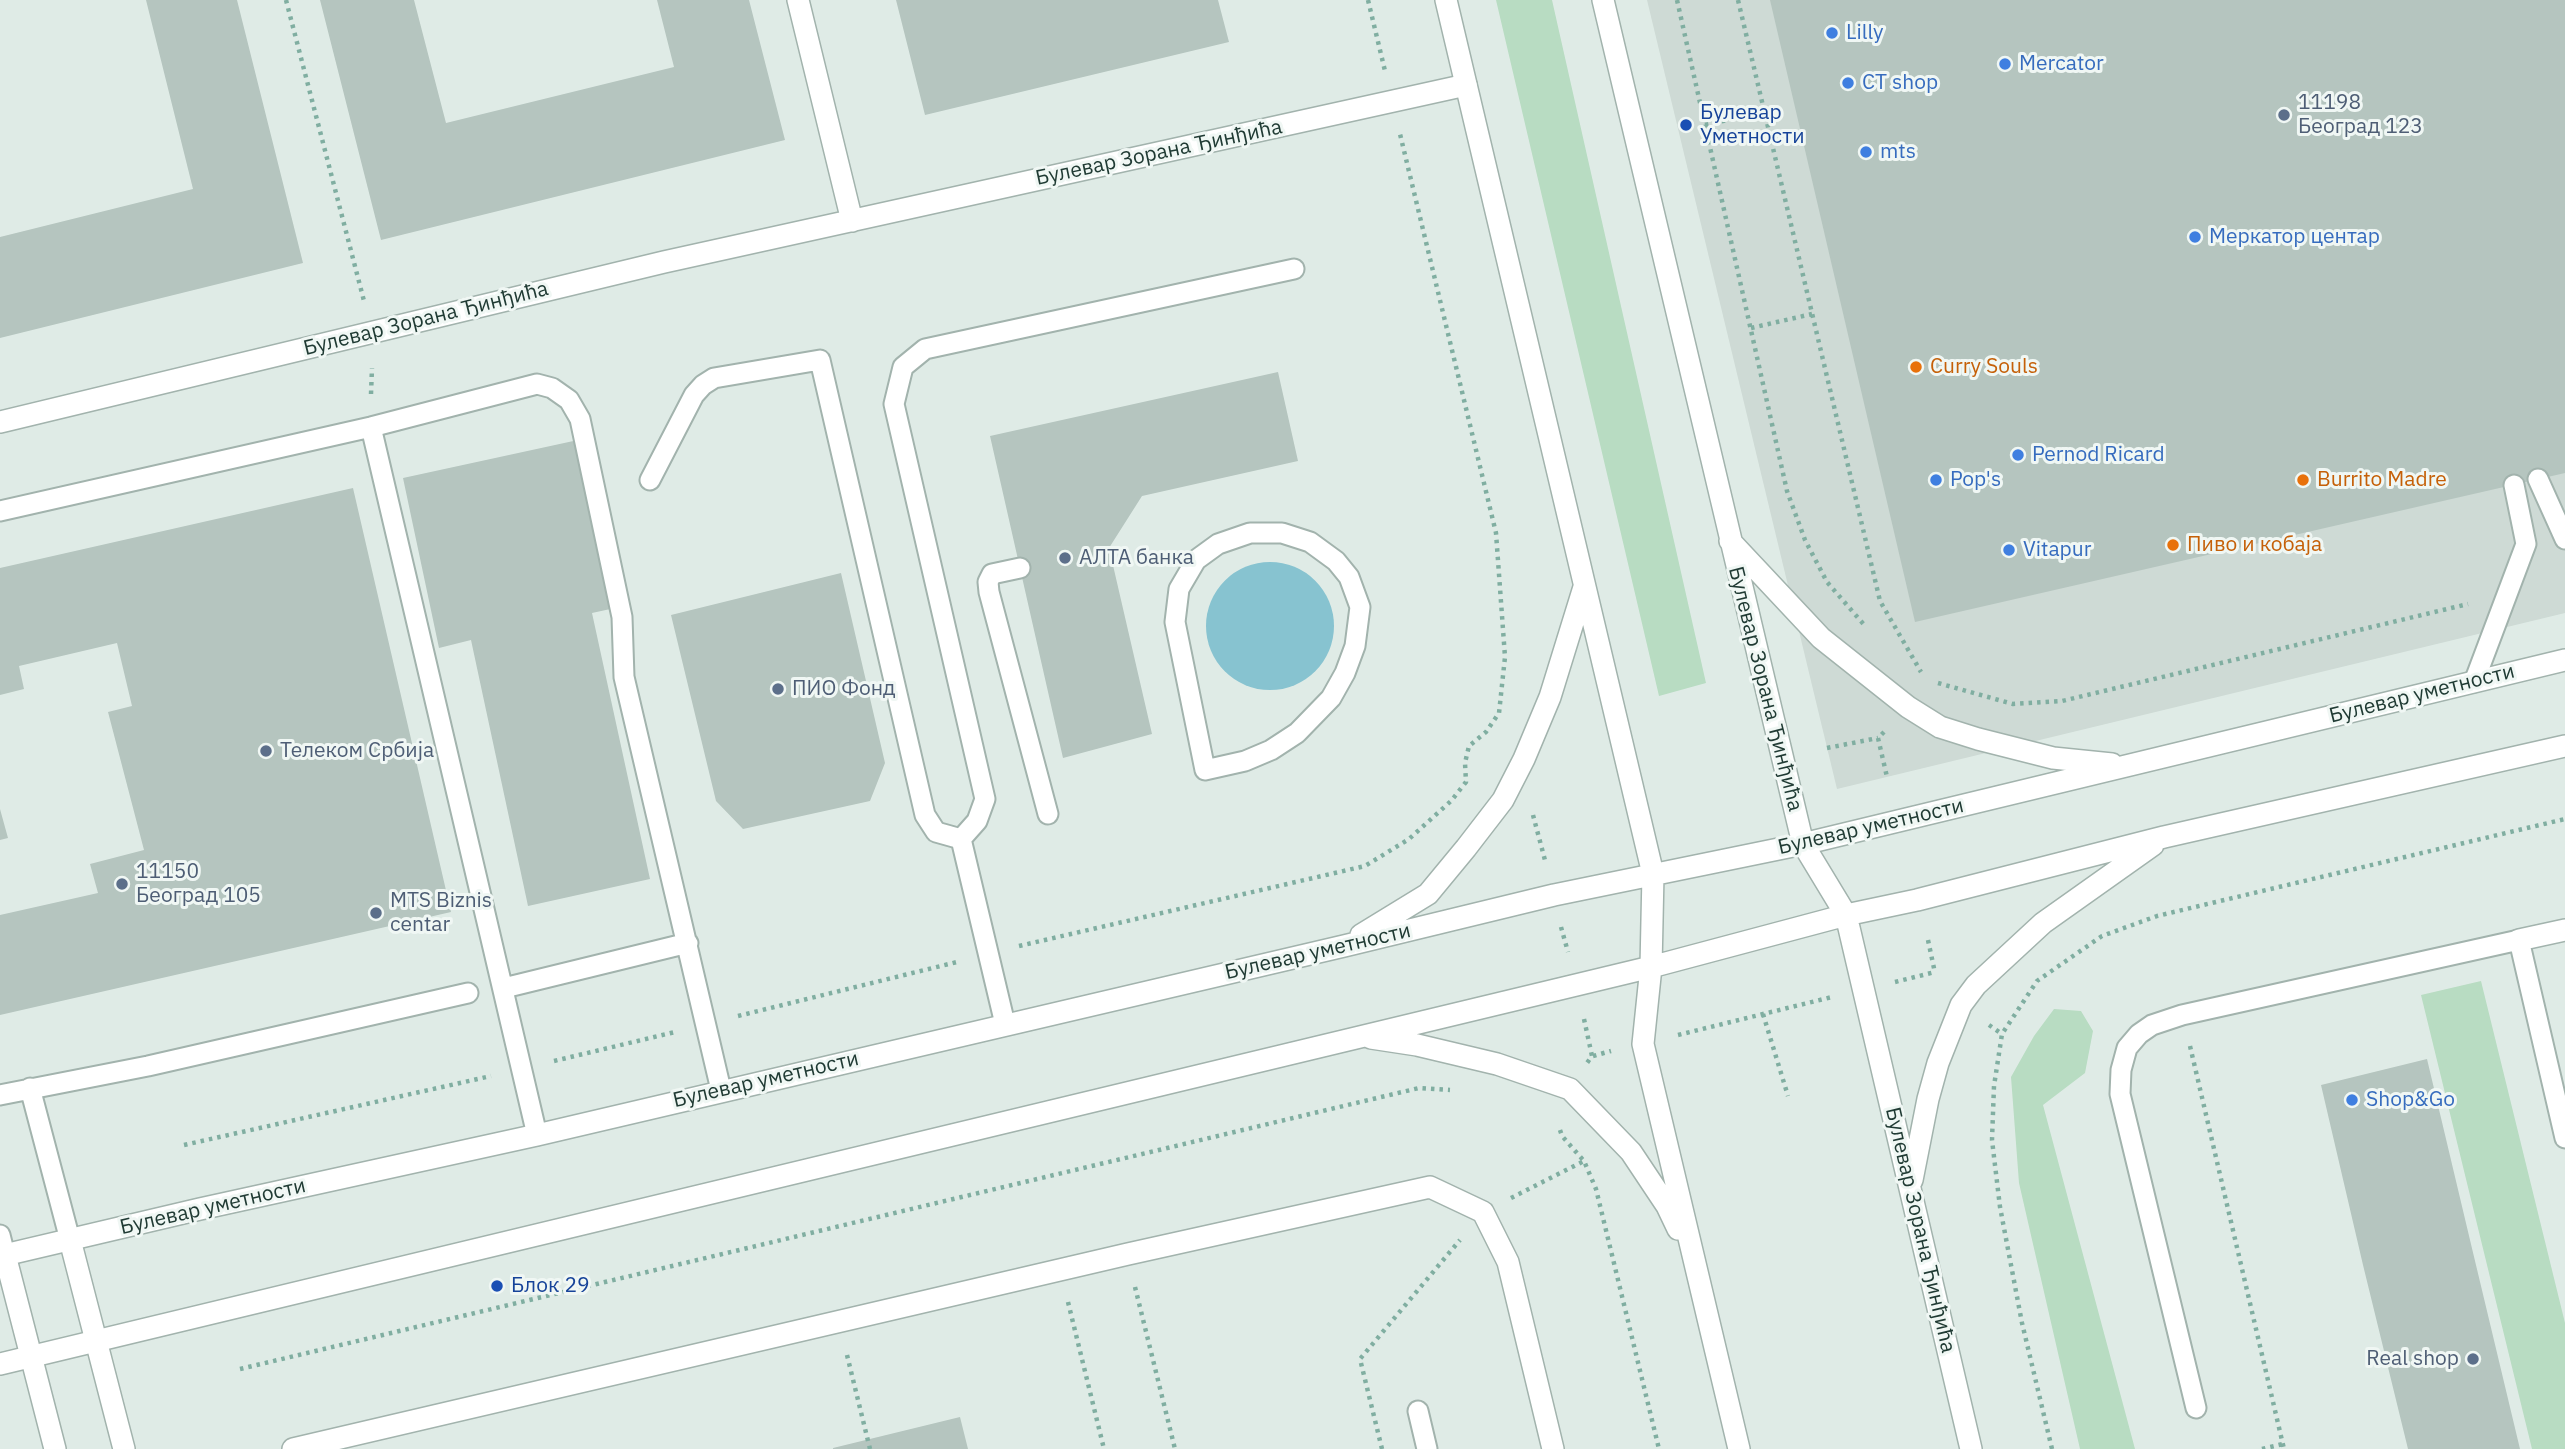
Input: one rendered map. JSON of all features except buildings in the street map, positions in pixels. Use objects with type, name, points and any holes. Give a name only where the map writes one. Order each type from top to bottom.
[{"type":"street","points":[[798,0],[852,221]]},
{"type":"street","points":[[1446,0],[1653,874],[1651,967],[1643,1044],[1739,1449]]},
{"type":"street","name":"Булевар Зорана Ђинђића","points":[[1603,0],[1803,844],[1846,915],[1970,1449]]},
{"type":"street","name":"Булевар Зорана Ђинђића","points":[[0,422],[586,279],[1466,85]]},
{"type":"street","points":[[1730,541],[1821,638],[1908,708],[1940,727],[2053,758],[2128,765]]},
{"type":"street","points":[[1344,946],[1427,894],[1503,800],[1550,697],[1585,586]]},
{"type":"street","name":"Булевар уметности","points":[[55,1449],[2,1249],[69,1240],[537,1135],[1554,895],[1803,844],[2565,660]]},
{"type":"street","points":[[0,1364],[1651,967],[1846,915],[1917,900],[2164,836],[2565,746]]},
{"type":"street","points":[[1910,1189],[1928,1099],[1938,1063],[1961,1005],[1976,985],[2043,923],[2164,836]]},
{"type":"street","points":[[2519,940],[2565,930]]},
{"type":"street","points":[[1362,1037],[1417,1045],[1497,1064],[1570,1089],[1631,1152],[1667,1206],[1693,1258]]},
{"type":"street","points":[[293,1449],[1128,1254],[1430,1187],[1483,1212],[1508,1262],[1553,1449]]},
{"type":"street","points":[[69,1240],[124,1449]]},
{"type":"lane","points":[[961,839],[977,821],[985,799],[894,404],[904,367],[925,349],[1294,269]]},
{"type":"lane","points":[[650,480],[694,395],[703,385],[714,378],[820,360],[925,815],[936,832],[961,839]]},
{"type":"lane","points":[[0,511],[371,427],[537,384],[552,388],[569,400],[580,419],[583,432],[622,617],[624,677],[722,1090]]},
{"type":"lane","points":[[371,427],[537,1135]]},
{"type":"lane","points":[[2538,479],[2565,538]]},
{"type":"lane","points":[[2474,682],[2526,544],[2514,485]]},
{"type":"lane","points":[[1250,533],[1282,533],[1310,542],[1336,561],[1349,577],[1360,607],[1355,646],[1345,673],[1331,698],[1297,733],[1271,750],[1245,761],[1205,770],[1175,622],[1179,589],[1196,560],[1218,544],[1250,533]]},
{"type":"lane","points":[[1020,568],[992,574],[988,582],[989,592],[1048,814]]},
{"type":"lane","points":[[961,839],[1005,1024]]},
{"type":"lane","points":[[2196,1408],[2120,1094],[2127,1048],[2139,1034],[2152,1025],[2182,1015],[2519,940],[2565,1138]]},
{"type":"lane","points":[[504,988],[688,943]]},
{"type":"lane","points":[[0,1095],[148,1066],[468,993]]},
{"type":"lane","points":[[30,1088],[69,1240]]},
{"type":"lane","points":[[1418,1410],[1427,1449]]},
{"type":"path","points":[[286,0],[372,332],[371,427]]},
{"type":"path","points":[[184,1145],[522,1069],[988,954],[1365,866],[1409,839],[1451,802],[1466,782],[1465,763],[1469,746],[1486,732],[1499,713],[1505,657],[1496,533],[1368,0]]},
{"type":"path","points":[[1677,0],[1787,491],[1805,540],[1827,582],[1875,634]]},
{"type":"path","points":[[1738,0],[1880,601],[1926,679],[1905,661]]},
{"type":"path","points":[[1705,125],[1765,112]]},
{"type":"path","points":[[1751,328],[1812,314]]},
{"type":"path","points":[[1936,682],[2013,704],[2062,701],[2507,595]]},
{"type":"path","points":[[1827,748],[1878,738],[1892,724]]},
{"type":"path","points":[[1878,738],[1886,777]]},
{"type":"path","points":[[1466,782],[1534,816],[1592,1056]]},
{"type":"path","points":[[2052,1449],[2022,1323],[2000,1207],[1992,1140],[1994,1086],[2002,1034],[2037,981],[2102,936],[2157,916],[2565,819]]},
{"type":"path","points":[[1659,1449],[1596,1189],[1584,1161],[1562,1136],[1557,1122],[1570,1089],[1592,1056],[1935,972],[1928,940]]},
{"type":"path","points":[[1763,1014],[1788,1096]]},
{"type":"path","points":[[2182,1015],[2283,1447],[2262,1449]]},
{"type":"path","points":[[240,1370],[1419,1088],[1453,1090]]},
{"type":"path","points":[[1381,1449],[1360,1359],[1483,1212],[1584,1161]]},
{"type":"path","points":[[1128,1254],[1175,1449]]},
{"type":"path","points":[[1060,1271],[1104,1449]]},
{"type":"path","points":[[839,1322],[870,1449]]},
{"type":"shaded area","name":"Меркатор центар","points":[[1647,0],[2565,0],[2565,613],[1837,789]]},
{"type":"green space","points":[[1496,0],[1552,0],[1706,683],[1659,696]]},
{"type":"green space","points":[[2481,981],[2565,1323],[2565,1449],[2532,1449],[2421,995]]},
{"type":"green space","points":[[2054,1009],[2081,1011],[2093,1031],[2085,1073],[2043,1105],[2135,1449],[2080,1449],[2019,1183],[2011,1077],[2034,1036]]},
{"type":"water","points":[[1270,562],[1295,567],[1315,581],[1329,601],[1334,626],[1329,651],[1315,671],[1295,685],[1270,690],[1245,685],[1225,671],[1211,651],[1206,626],[1211,601],[1225,581],[1245,567]]},
{"type":"place","name":"Lilly","points":[[1832,33]]},
{"type":"place","name":"Mercator","points":[[2005,64]]},
{"type":"place","name":"CT shop","points":[[1848,83]]},
{"type":"place","name":"11198 Београд 123","points":[[2284,115]]},
{"type":"place","name":"Булевар Уметности","points":[[1686,125]]},
{"type":"place","name":"mts","points":[[1866,152]]},
{"type":"place","name":"Меркатор центар","points":[[2195,237]]},
{"type":"place","name":"Curry Souls","points":[[1916,367]]},
{"type":"place","name":"Pernod Ricard","points":[[2018,455]]},
{"type":"place","name":"Pop's","points":[[1936,480]]},
{"type":"place","name":"Burrito Madre","points":[[2303,480]]},
{"type":"place","name":"Пиво и кобаја","points":[[2173,545]]},
{"type":"place","name":"Vitapur","points":[[2009,550]]},
{"type":"place","name":"АЛТА банка","points":[[1065,558]]},
{"type":"place","name":"ПИО Фонд","points":[[778,689]]},
{"type":"place","name":"Телеком Србија","points":[[266,751]]},
{"type":"place","name":"11150 Београд 105","points":[[122,884]]},
{"type":"place","name":"MTS Biznis centar","points":[[376,913]]},
{"type":"place","name":"Shop&Go","points":[[2352,1100]]},
{"type":"place","name":"Блок 29","points":[[497,1286]]},
{"type":"place","name":"Real shop","points":[[2473,1359]]}]
